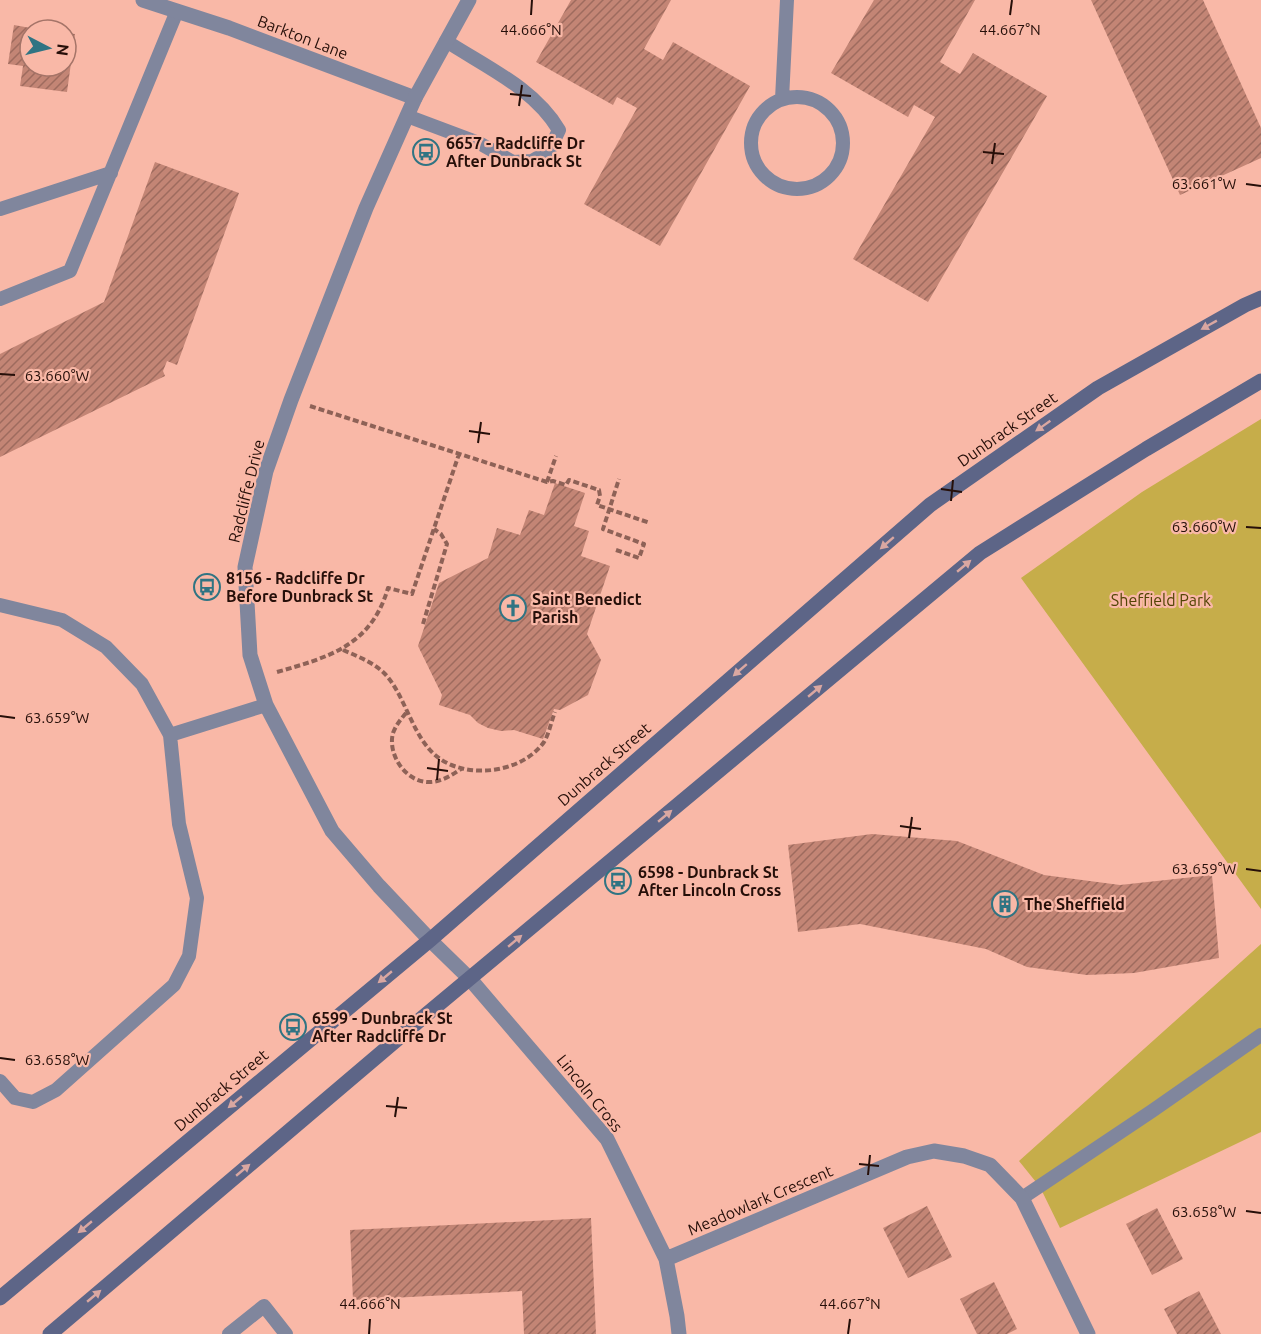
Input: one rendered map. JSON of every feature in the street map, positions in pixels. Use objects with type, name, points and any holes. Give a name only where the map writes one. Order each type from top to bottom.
[{"type":"main road","name":"Dunbrack Street","points":[[0,1298],[430,940],[930,505],[1098,387],[1261,298]]},
{"type":"main road","points":[[50,1334],[980,553],[1146,449],[1261,381]]},
{"type":"street","name":"Barkton Lane","points":[[143,0],[229,28],[415,98]]},
{"type":"street","name":"Radcliffe Drive","points":[[430,940],[379,886],[332,831],[266,705],[250,655],[245,567],[266,471],[291,400],[366,208],[415,98],[469,0]]},
{"type":"street","name":"Lincoln Cross","points":[[430,940],[470,979],[607,1139],[666,1259],[679,1334]]},
{"type":"street","name":"Meadowlark Crescent","points":[[666,1259],[907,1157],[934,1151],[964,1156],[990,1166],[1022,1198],[1088,1334]]},
{"type":"lane","points":[[782,99],[787,0]]},
{"type":"lane","points":[[0,299],[70,271],[177,11]]},
{"type":"lane","points":[[407,116],[479,143],[513,162],[532,161],[549,151],[559,130],[550,114],[530,94],[446,41]]},
{"type":"lane","points":[[796,97],[810,99],[824,106],[834,116],[840,129],[843,143],[837,164],[824,180],[811,187],[797,189],[776,184],[759,170],[753,158],[751,143],[756,123],[769,106],[782,99],[796,97]]},
{"type":"lane","points":[[0,209],[111,173]]},
{"type":"lane","points":[[0,605],[62,620],[106,647],[142,684],[170,735],[179,825],[197,898],[189,956],[174,985],[56,1090],[33,1102],[15,1098],[0,1082]]},
{"type":"lane","points":[[170,735],[266,705]]},
{"type":"lane","points":[[1022,1198],[1261,1035]]},
{"type":"lane","points":[[229,1334],[264,1306],[286,1334]]},
{"type":"path","points":[[291,400],[547,482],[553,481],[566,485],[569,480],[574,481],[599,490],[597,505],[650,523]]},
{"type":"path","points":[[258,678],[323,659],[355,641],[382,606],[388,588],[412,594],[459,454]]},
{"type":"path","points":[[547,482],[556,456]]},
{"type":"path","points":[[616,550],[639,558],[644,544],[603,529],[619,479]]},
{"type":"path","points":[[423,624],[447,544],[441,534],[434,529]]},
{"type":"path","points":[[342,649],[364,659],[382,671],[393,684],[406,713],[429,750],[443,761],[462,768],[484,771],[506,768],[529,756],[545,740],[555,712]]},
{"type":"path","points":[[406,713],[393,733],[392,747],[396,759],[406,773],[416,779],[430,782],[447,778],[462,768]]},
{"type":"green space","name":"Sheffield Park","points":[[1261,419],[1261,909],[1021,578],[1142,492]]},
{"type":"green space","points":[[1261,944],[1261,1132],[1060,1228],[1040,1187],[1019,1161]]},
{"type":"building","points":[[571,0],[671,0],[644,49],[663,60],[673,42],[750,86],[660,246],[584,204],[637,108],[617,97],[613,105],[536,62]]},
{"type":"building","points":[[874,0],[975,0],[940,62],[960,74],[973,53],[1047,96],[928,302],[853,259],[935,117],[914,105],[908,117],[831,73]]},
{"type":"building","points":[[1091,0],[1203,0],[1261,128],[1261,158],[1180,195]]},
{"type":"building","points":[[14,25],[18,26],[18,65],[8,64]]},
{"type":"building","points":[[21,78],[69,78],[67,92],[20,86]]},
{"type":"building","points":[[155,162],[239,193],[177,365],[167,361],[163,371],[165,376],[0,457],[0,354],[104,302]]},
{"type":"building","name":"Saint Benedict Parish","points":[[555,483],[585,493],[574,526],[589,531],[581,556],[610,566],[587,634],[601,660],[588,695],[560,710],[554,709],[543,739],[514,730],[501,731],[488,728],[478,723],[470,715],[439,705],[442,695],[418,646],[439,583],[488,558],[497,528],[520,535],[529,510],[544,515]]},
{"type":"building","name":"The Sheffield","points":[[872,834],[957,841],[1044,875],[1120,885],[1212,875],[1219,958],[1134,973],[1087,975],[1027,967],[986,949],[860,924],[798,932],[788,845]]},
{"type":"building","points":[[927,1206],[952,1257],[908,1278],[883,1228]]},
{"type":"building","points":[[1157,1208],[1183,1259],[1152,1275],[1126,1224]]},
{"type":"building","points":[[591,1218],[596,1334],[524,1334],[522,1291],[353,1300],[350,1230]]},
{"type":"building","points":[[994,1282],[1017,1329],[1007,1334],[977,1334],[960,1299]]},
{"type":"building","points":[[1199,1291],[1221,1334],[1177,1334],[1164,1309]]},
{"type":"place","name":"6657 - Radcliffe Dr After Dunbrack St","points":[[426,152]]},
{"type":"place","name":"8156 - Radcliffe Dr Before Dunbrack St","points":[[207,587]]},
{"type":"place","name":"Saint Benedict Parish","points":[[513,608]]},
{"type":"place","name":"6598 - Dunbrack St After Lincoln Cross","points":[[618,881]]},
{"type":"place","name":"The Sheffield","points":[[1005,904]]},
{"type":"place","name":"6599 - Dunbrack St After Radcliffe Dr","points":[[293,1027]]}]
